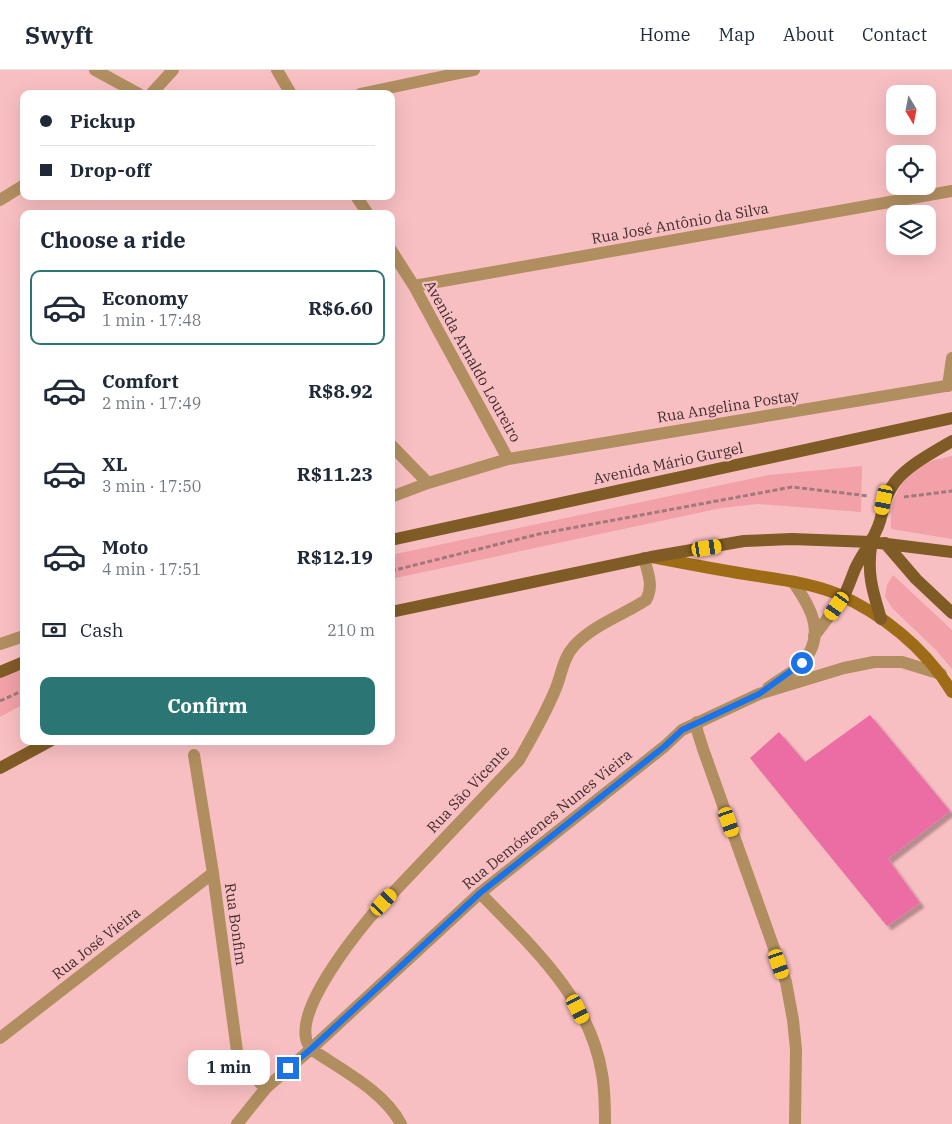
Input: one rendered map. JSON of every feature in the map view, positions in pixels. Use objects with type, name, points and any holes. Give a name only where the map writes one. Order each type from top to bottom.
[{"type":"main road","name":"Avenida Mário Gurgel","points":[[395,539],[952,418]]},
{"type":"main road","points":[[843,598],[856,568],[872,542],[880,521],[884,500],[897,480],[919,461],[952,441]]},
{"type":"main road","points":[[395,611],[647,558],[744,541],[792,539],[872,542],[952,552]]},
{"type":"main road","points":[[872,542],[868,565],[870,585],[881,619]]},
{"type":"main road","points":[[885,543],[916,579],[952,613]]},
{"type":"main road","points":[[647,558],[793,582],[835,593],[881,619],[908,639],[941,674],[952,692]]},
{"type":"main road","points":[[0,672],[20,664]]},
{"type":"main road","points":[[0,768],[43,745]]},
{"type":"street","points":[[96,70],[131,90]]},
{"type":"street","points":[[155,90],[173,70]]},
{"type":"street","points":[[277,70],[289,90]]},
{"type":"street","points":[[379,90],[474,70]]},
{"type":"street","points":[[0,200],[20,188]]},
{"type":"street","name":"Rua José Antônio da Silva","points":[[414,286],[952,191]]},
{"type":"street","name":"Avenida Arnaldo Loureiro","points":[[395,256],[414,286],[508,459],[428,483],[395,495]]},
{"type":"street","points":[[950,385],[952,358]]},
{"type":"street","name":"Rua Angelina Postay","points":[[508,459],[950,385]]},
{"type":"street","points":[[395,450],[428,483]]},
{"type":"street","name":"Rua São Vicente","points":[[311,1049],[306,1038],[306,1022],[316,996],[349,943],[371,916],[519,760],[557,687],[566,656],[575,645],[588,634],[646,600],[650,592],[647,558]]},
{"type":"street","points":[[759,694],[802,663],[813,644],[815,623],[807,601],[793,582]]},
{"type":"street","points":[[814,636],[843,598]]},
{"type":"street","points":[[0,644],[20,637]]},
{"type":"street","name":"Rua Demóstenes Nunes Vieira","points":[[238,1124],[266,1088],[480,893],[665,746],[682,730],[759,694],[844,668],[874,662],[902,662],[941,674]]},
{"type":"street","points":[[697,722],[702,749],[786,982],[796,1049],[795,1124]]},
{"type":"street","name":"Rua Bonfim","points":[[194,755],[213,873],[237,1051],[253,1077],[266,1088]]},
{"type":"street","name":"Rua José Vieira","points":[[0,1038],[213,873]]},
{"type":"street","points":[[480,893],[547,963],[571,994],[594,1044],[602,1073],[605,1124]]},
{"type":"street","points":[[311,1049],[375,1093],[389,1107],[401,1124]]},
{"type":"path","points":[[395,570],[538,534],[792,487],[871,496],[884,500],[952,491]]},
{"type":"path","points":[[0,701],[20,692]]},
{"type":"shaded area","points":[[952,456],[952,539],[891,529],[892,508],[904,481],[919,467],[935,460]]},
{"type":"shaded area","points":[[862,466],[861,512],[758,504],[721,508],[395,578],[395,554],[769,475]]},
{"type":"shaded area","points":[[893,575],[952,630],[952,669],[935,649],[892,608],[885,596],[887,585]]},
{"type":"shaded area","points":[[20,669],[20,706],[0,717],[0,677]]},
{"type":"building","points":[[870,715],[950,811],[888,859],[920,903],[887,926],[750,758],[779,732],[805,762]]},
{"type":"route","points":[[288,1068],[480,893],[665,746],[682,730],[759,694],[802,663]]}]
